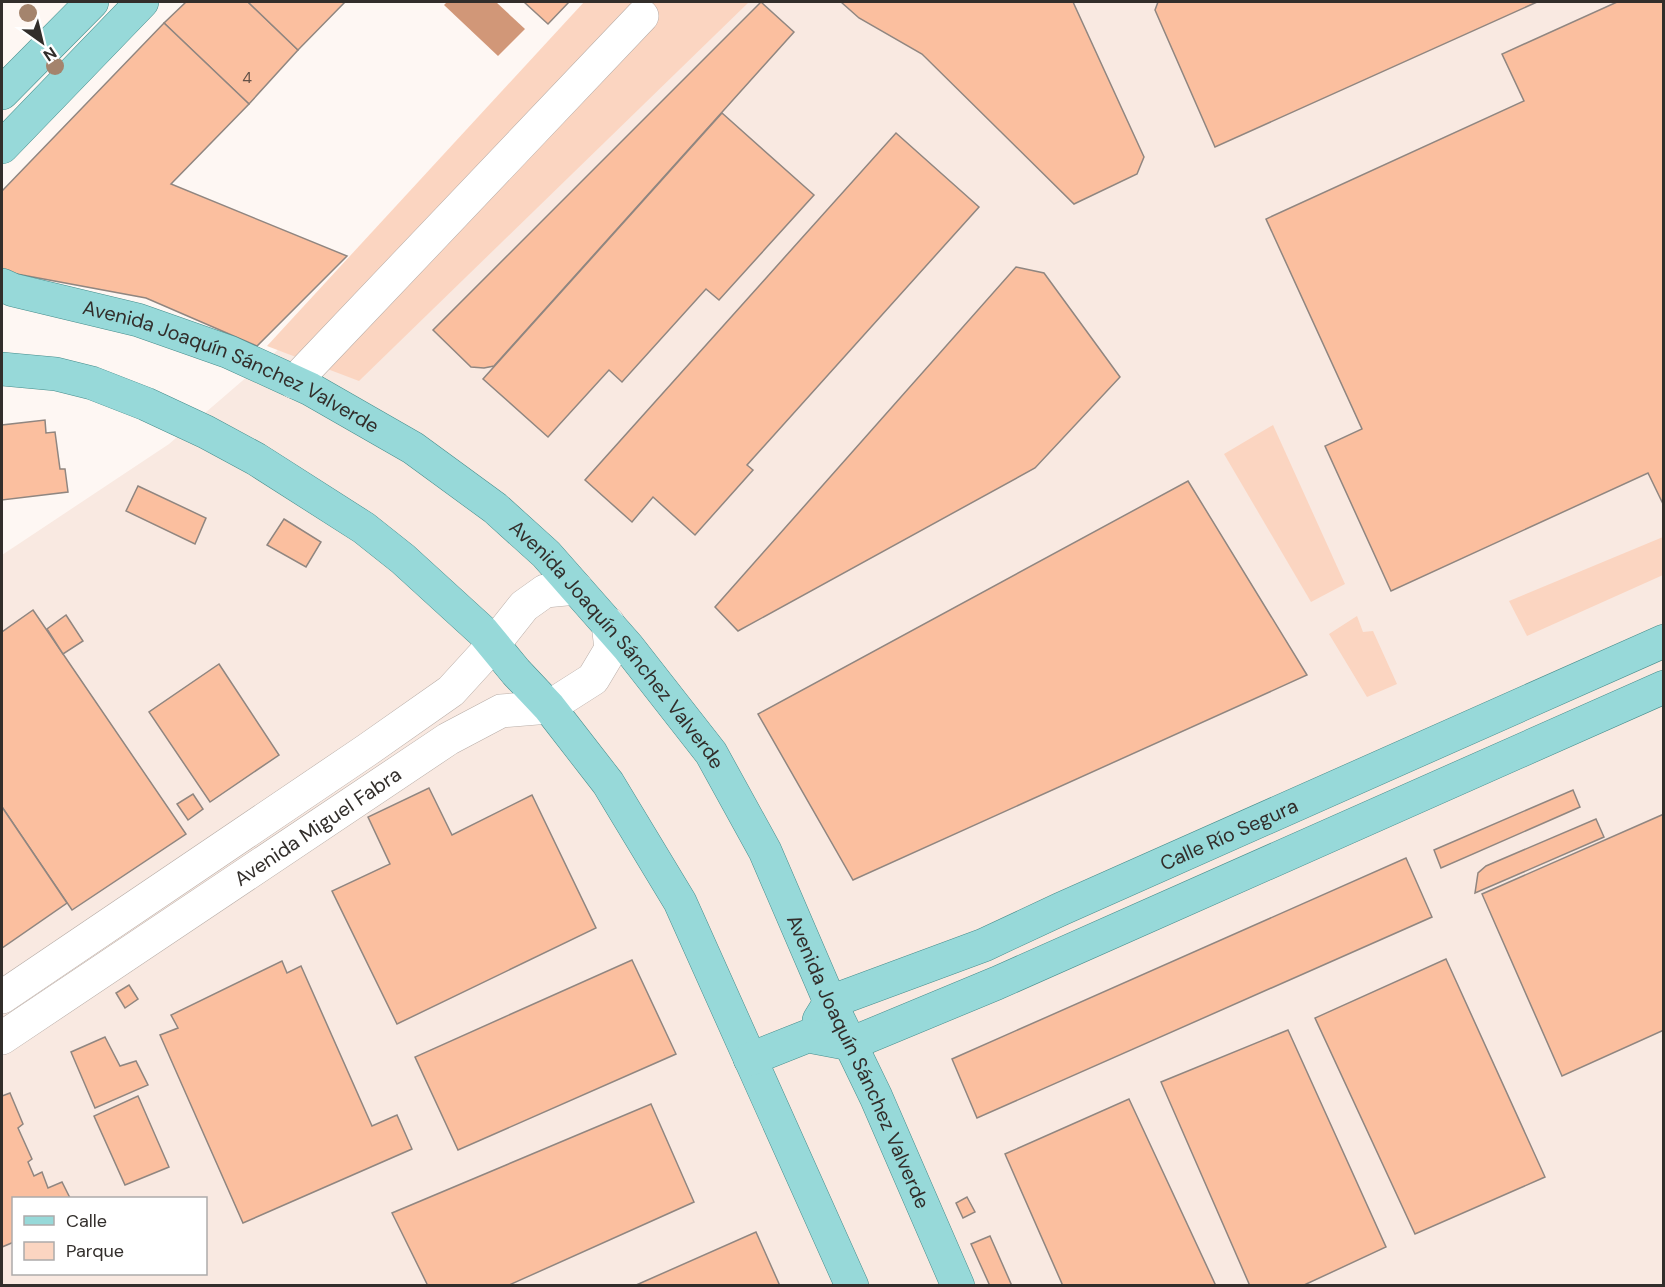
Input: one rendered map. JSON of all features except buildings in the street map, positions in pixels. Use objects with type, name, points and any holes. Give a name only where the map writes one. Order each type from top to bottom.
[{"type":"main road","points":[[2,93],[92,2]]},
{"type":"main road","points":[[2,147],[142,2]]},
{"type":"main road","name":"Avenida Joaquín Sánchez Valverde","points":[[2,285],[13,290],[138,320],[229,352],[294,382],[413,448],[486,501],[546,554],[628,647],[711,753],[765,851],[958,1286]]},
{"type":"main road","points":[[2,369],[56,374],[92,384],[146,404],[256,459],[364,528],[483,632],[549,707],[608,783],[680,902],[852,1286]]},
{"type":"main road","name":"Calle Río Segura","points":[[840,1022],[984,945],[1061,909],[1664,641]]},
{"type":"main road","points":[[876,1097],[883,1056],[889,1045],[997,983],[1664,687]]},
{"type":"main road","points":[[1436,743],[1452,781]]},
{"type":"main road","points":[[750,1059],[840,1022],[997,983]]},
{"type":"street","points":[[294,382],[642,16]]},
{"type":"street","name":"Avenida Miguel Fabra","points":[[2,997],[368,750],[451,691],[493,645],[524,606],[545,591],[576,588]]},
{"type":"street","name":"Avenida Miguel Fabra","points":[[2,1038],[448,739],[501,711],[549,707],[593,680],[611,649],[608,623]]},
{"type":"shaded area","points":[[447,2],[496,2],[525,29],[498,56],[444,5]]},
{"type":"shaded area","points":[[681,2],[1663,2],[1663,1285],[2,1286],[2,555],[169,444]]},
{"type":"green space","points":[[584,2],[749,2],[359,381],[267,346]]},
{"type":"green space","points":[[1273,425],[1345,584],[1311,602],[1224,454]]},
{"type":"green space","points":[[1663,537],[1663,575],[1527,636],[1509,601]]},
{"type":"green space","points":[[1357,616],[1363,632],[1373,631],[1397,684],[1367,697],[1329,634]]}]
